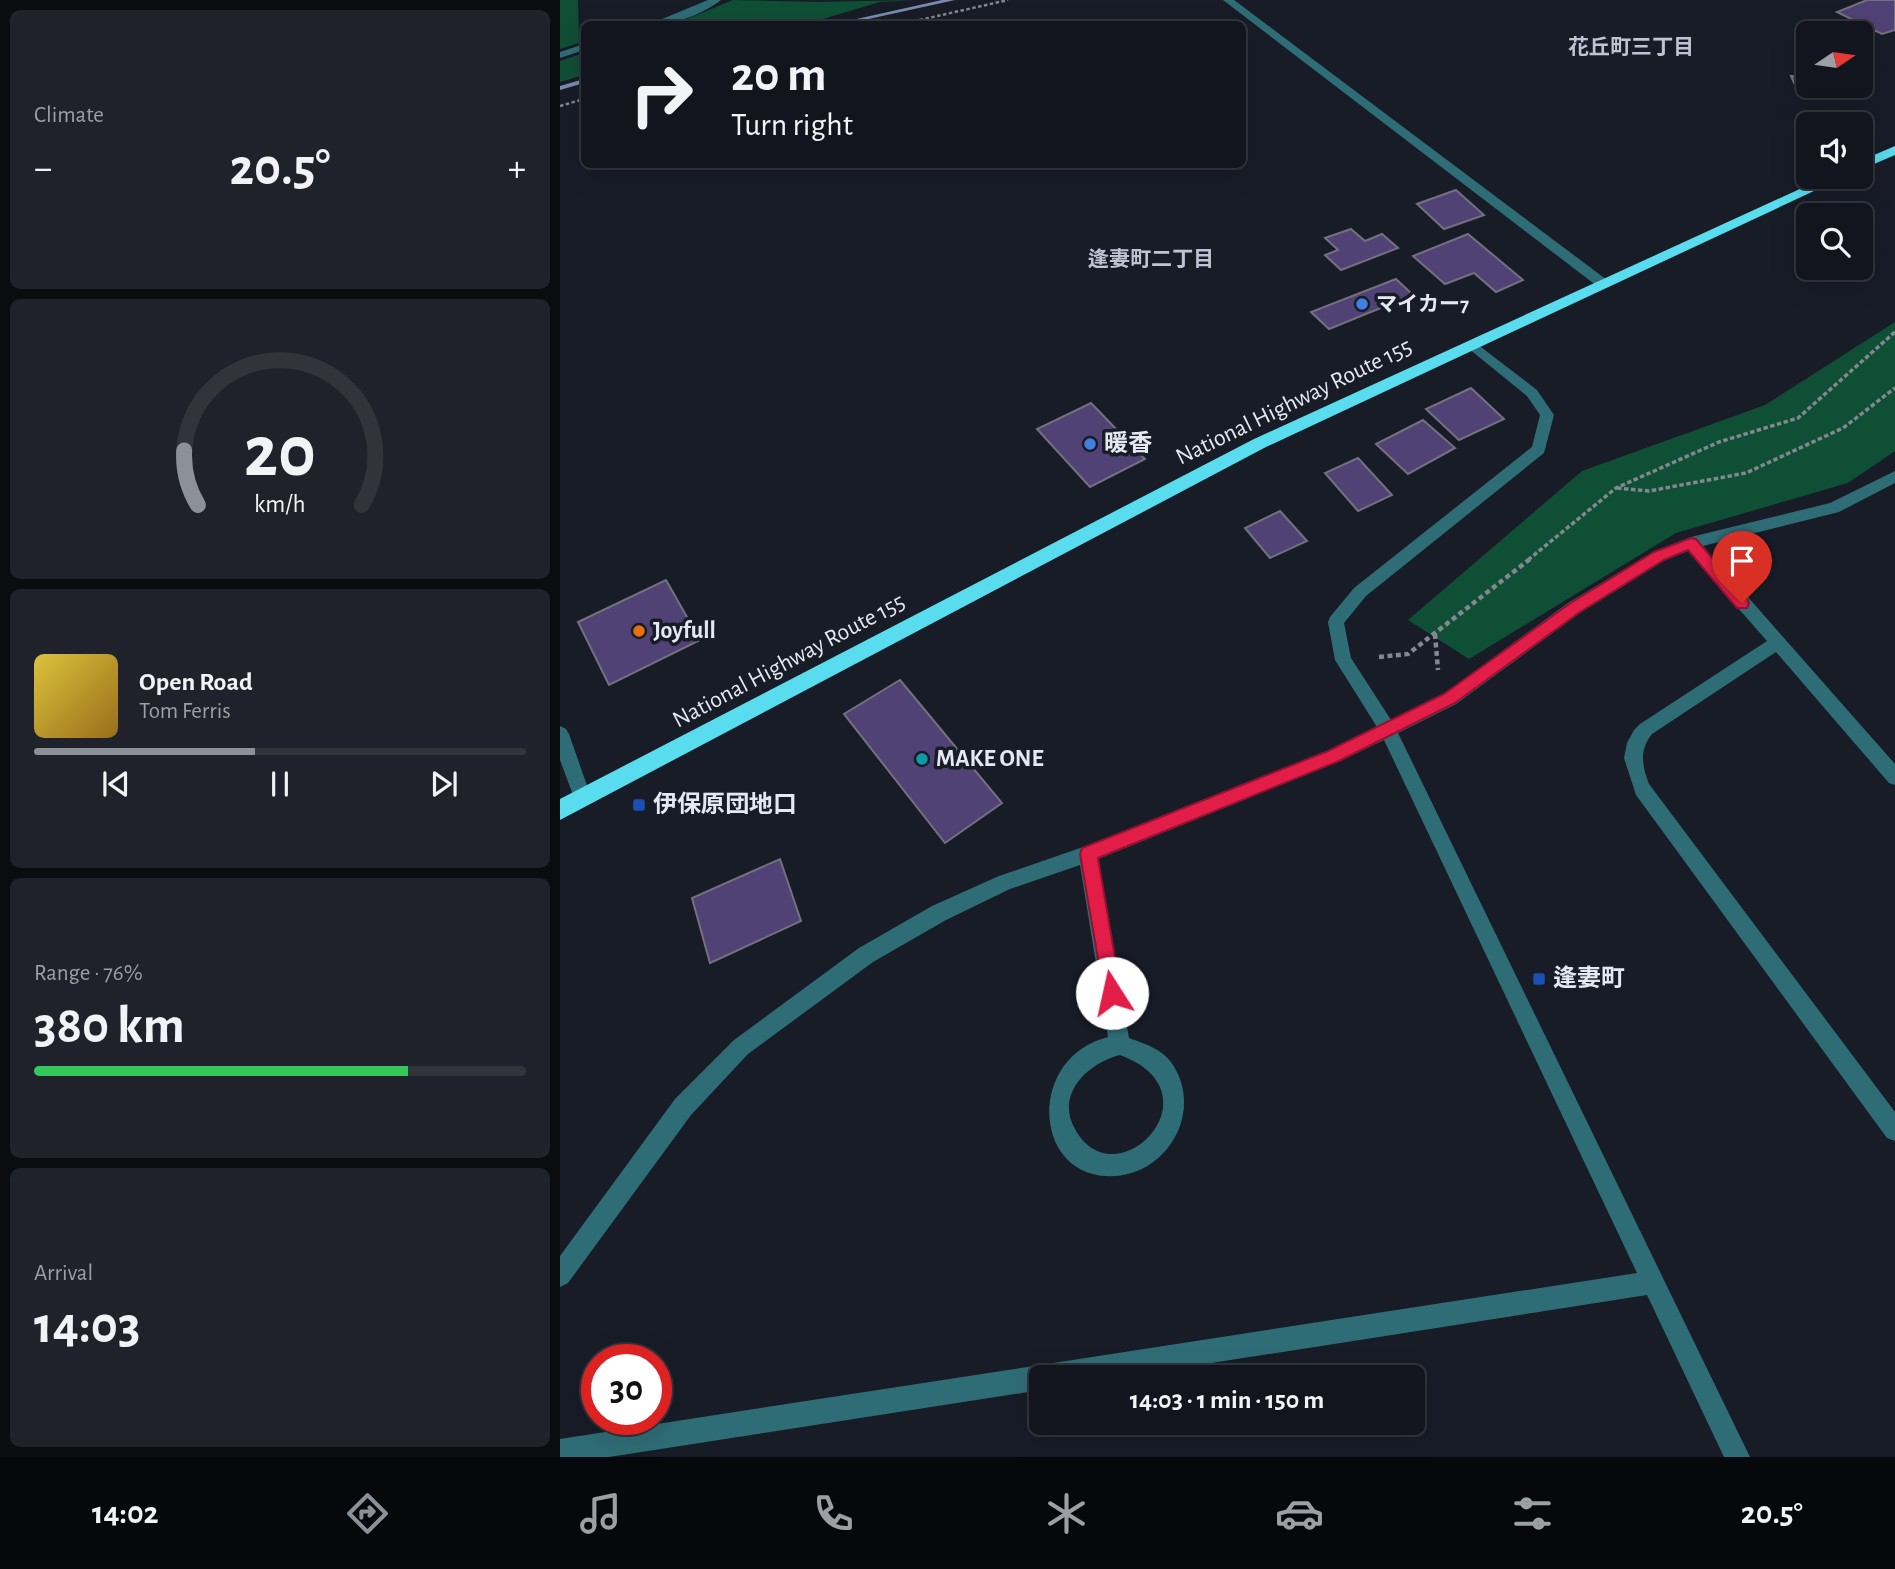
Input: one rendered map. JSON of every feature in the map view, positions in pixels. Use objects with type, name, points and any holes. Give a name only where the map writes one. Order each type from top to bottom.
[{"type":"highway","points":[[1873,160],[1895,150]]},
{"type":"highway","name":"National Highway Route 155","points":[[560,810],[1260,443],[1810,189]]},
{"type":"street","points":[[665,21],[716,0]]},
{"type":"street","points":[[1228,0],[1602,283]]},
{"type":"street","points":[[560,55],[581,48]]},
{"type":"street","points":[[1473,345],[1532,393],[1547,415],[1539,449],[1360,592],[1336,622],[1343,660],[1387,728],[1737,1457]]},
{"type":"street","points":[[560,1275],[683,1107],[741,1047],[866,955],[939,913],[1006,883],[1088,854],[1334,756],[1450,699],[1574,608],[1659,556],[1691,543],[1834,508],[1895,476]]},
{"type":"street","points":[[1691,543],[1776,644],[1895,777]]},
{"type":"street","points":[[1776,644],[1636,738],[1632,755],[1634,772],[1642,789],[1895,1130]]},
{"type":"street","points":[[560,734],[582,797]]},
{"type":"street","points":[[1088,854],[1120,1045]]},
{"type":"street","points":[[1120,1045],[1140,1048],[1156,1058],[1168,1074],[1174,1093],[1174,1114],[1166,1134],[1153,1151],[1135,1162],[1117,1167],[1097,1164],[1081,1156],[1069,1142],[1061,1124],[1059,1105],[1072,1069],[1086,1055],[1103,1047],[1120,1045]]},
{"type":"street","points":[[1126,1365],[1653,1282]]},
{"type":"street","points":[[560,1452],[1029,1380]]},
{"type":"path","points":[[915,21],[1008,0]]},
{"type":"path","points":[[560,106],[581,100]]},
{"type":"path","points":[[1343,660],[1408,654],[1503,581],[1616,488],[1719,442],[1798,418],[1895,332]]},
{"type":"path","points":[[1616,488],[1649,491],[1746,473],[1843,428],[1895,387]]},
{"type":"green space","points":[[560,0],[578,0],[579,43],[560,49]]},
{"type":"green space","points":[[733,0],[915,0],[880,2],[816,21],[682,21]]},
{"type":"green space","points":[[581,54],[581,76],[560,82],[560,61]]},
{"type":"green space","points":[[1895,322],[1895,451],[1848,483],[1676,533],[1469,659],[1408,620],[1582,471],[1765,405]]},
{"type":"building","points":[[1867,0],[1895,0],[1895,30],[1882,34],[1873,30],[1873,21],[1855,21],[1837,12]]},
{"type":"building","points":[[1456,190],[1484,215],[1444,229],[1417,204]]},
{"type":"building","points":[[1351,229],[1365,241],[1382,234],[1398,248],[1341,270],[1325,255],[1338,250],[1325,238]]},
{"type":"building","points":[[1468,234],[1523,280],[1496,292],[1474,273],[1445,284],[1413,256]]},
{"type":"building","name":"マイカー7","points":[[1396,279],[1413,295],[1329,329],[1311,312]]},
{"type":"building","points":[[1471,388],[1504,419],[1459,440],[1426,409]]},
{"type":"building","name":"暖香","points":[[1091,403],[1145,459],[1090,487],[1037,429]]},
{"type":"building","points":[[1423,420],[1455,448],[1408,474],[1376,444]]},
{"type":"building","points":[[1358,458],[1392,495],[1358,511],[1325,473]]},
{"type":"building","points":[[1280,511],[1307,541],[1270,558],[1245,528]]},
{"type":"building","name":"Joyfull","points":[[666,580],[700,640],[609,685],[578,622]]},
{"type":"building","name":"MAKE ONE","points":[[900,680],[1002,803],[945,843],[844,714]]},
{"type":"building","points":[[780,859],[801,921],[710,963],[692,898]]},
{"type":"waterway","points":[[852,21],[952,0]]},
{"type":"waterway","points":[[560,88],[581,82]]},
{"type":"place","name":"マイカー7","points":[[1362,304]]},
{"type":"place","name":"暖香","points":[[1090,444]]},
{"type":"place","name":"Joyfull","points":[[639,631]]},
{"type":"place","name":"MAKE ONE","points":[[922,759]]},
{"type":"place","name":"伊保原団地口","points":[[639,805]]},
{"type":"place","name":"逢妻町","points":[[1539,979]]},
{"type":"district","name":"花丘町三丁目","points":[[1631,47]]},
{"type":"district","name":"逢妻町二丁目","points":[[1151,259]]},
{"type":"route","points":[[1112,993],[1088,854],[1334,756],[1450,699],[1574,608],[1659,556],[1691,543],[1742,603]]}]
